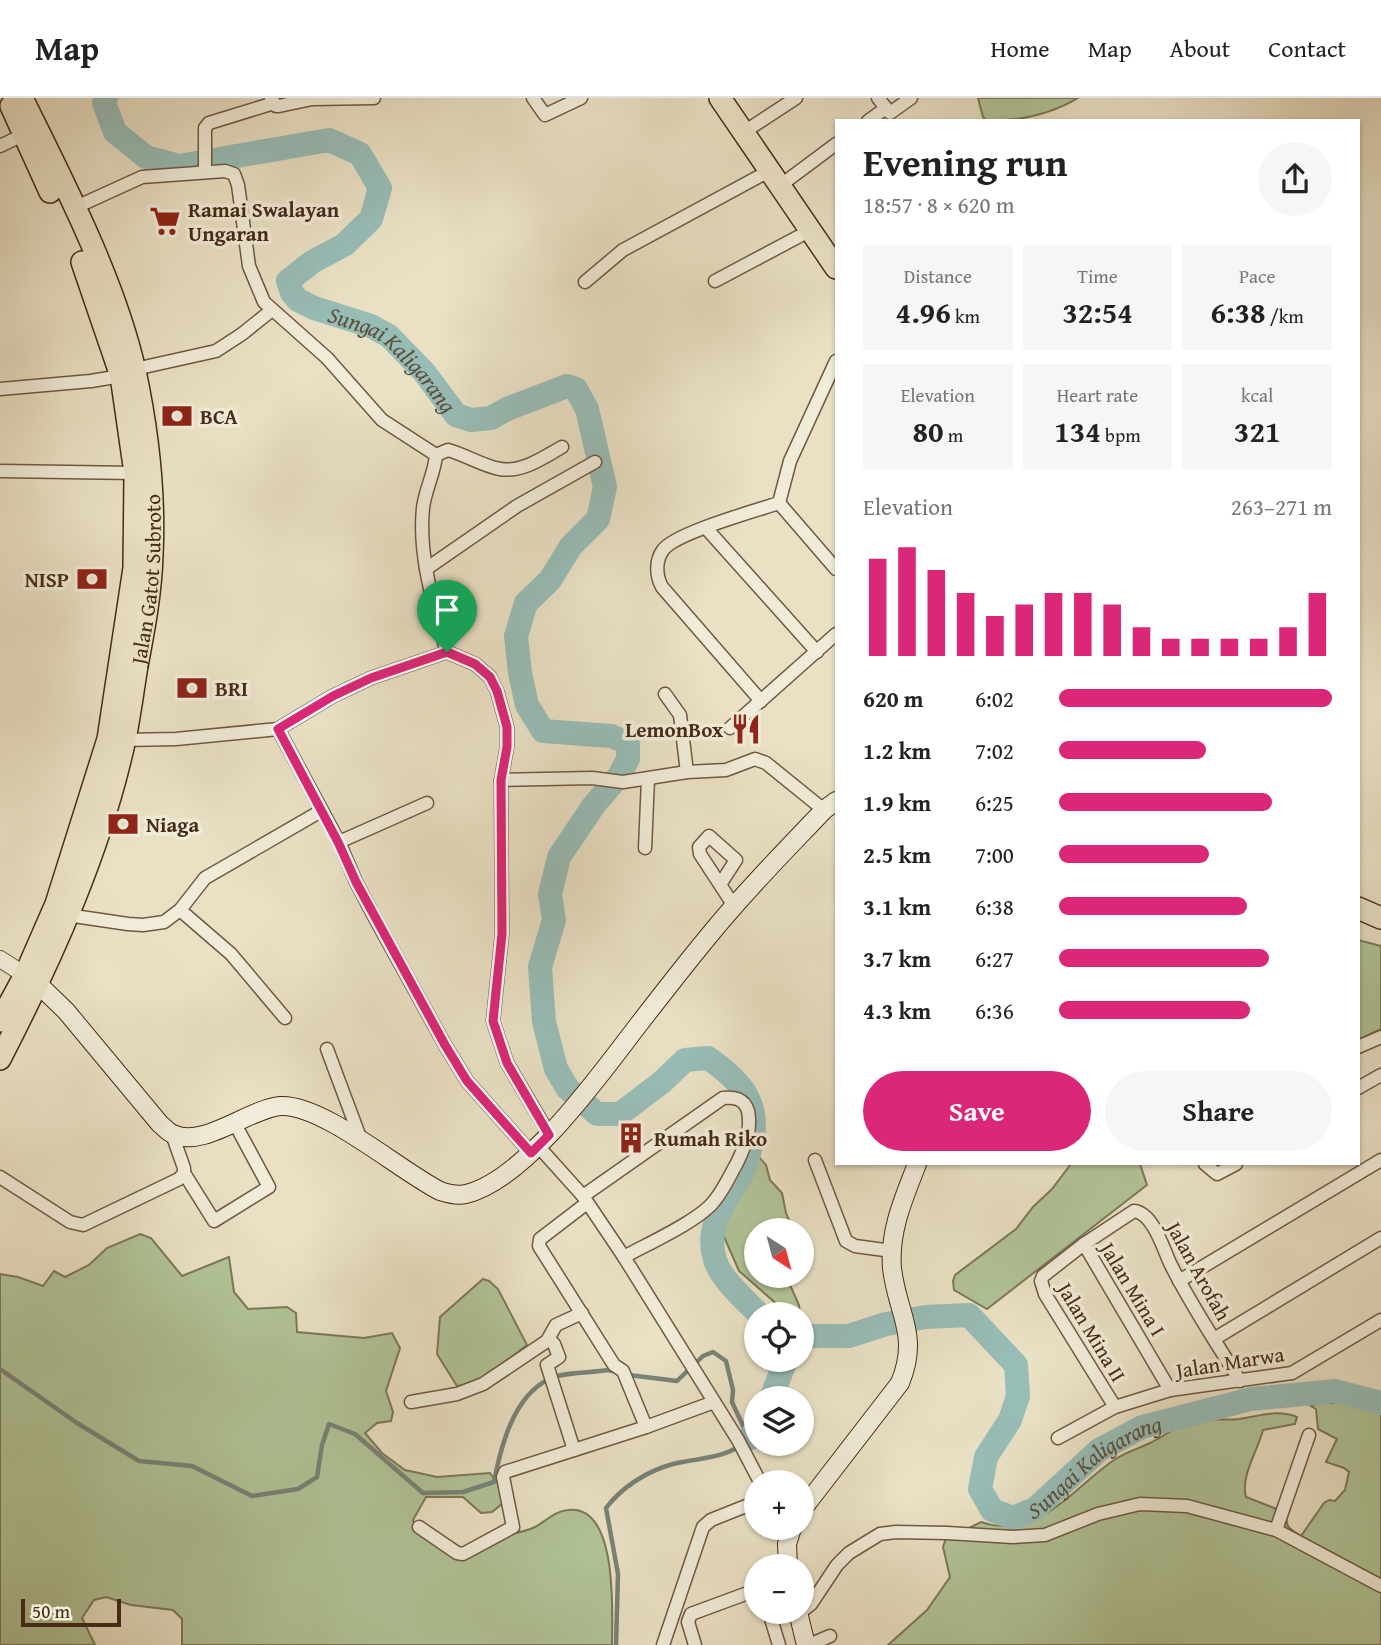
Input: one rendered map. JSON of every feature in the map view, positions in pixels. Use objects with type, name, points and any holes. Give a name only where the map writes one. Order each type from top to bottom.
[{"type":"main road","name":"Jalan Gatot Subroto","points":[[0,1059],[31,979],[107,739],[134,568],[135,472],[128,373],[8,98]]},
{"type":"main road","name":"Jalan Gatot Subroto","points":[[0,1021],[31,979],[67,915],[102,820],[124,740],[144,630],[152,554],[148,442],[128,373],[110,292],[22,98]]},
{"type":"main road","points":[[720,98],[835,266]]},
{"type":"main road","points":[[31,979],[66,1010],[160,1124],[172,1134],[194,1137],[273,1108],[288,1107],[330,1122],[422,1182],[452,1195],[464,1194],[486,1186],[539,1144],[573,1109],[734,906],[830,805]]},
{"type":"main road","points":[[1360,909],[1381,918]]},
{"type":"main road","points":[[814,1492],[900,1383],[906,1368],[910,1350],[908,1332],[892,1269],[892,1251],[895,1223],[917,1165]]},
{"type":"main road","points":[[802,1624],[808,1645]]},
{"type":"street","points":[[205,172],[205,128],[209,123],[273,100],[279,106],[312,100],[374,98]]},
{"type":"street","points":[[533,98],[545,116],[581,98]]},
{"type":"street","points":[[744,132],[796,98]]},
{"type":"street","points":[[872,119],[911,98]]},
{"type":"street","points":[[0,146],[23,135]]},
{"type":"street","points":[[585,282],[623,250],[776,178],[835,145]]},
{"type":"street","points":[[74,208],[142,177],[225,170],[230,172],[236,177],[249,266],[259,293],[272,310],[327,358],[389,426],[436,455]]},
{"type":"street","points":[[715,281],[811,230]]},
{"type":"street","points":[[0,389],[128,373],[216,351],[243,334],[272,310]]},
{"type":"street","points":[[779,503],[795,448],[835,363]]},
{"type":"street","points":[[436,455],[448,450],[501,469],[517,468],[562,447]]},
{"type":"street","points":[[436,455],[423,507],[426,569],[447,652]]},
{"type":"street","points":[[426,569],[517,506],[595,462]]},
{"type":"street","points":[[0,471],[135,472]]},
{"type":"street","points":[[761,701],[662,587],[657,579],[657,570],[663,549],[682,537],[779,503]]},
{"type":"street","points":[[779,503],[835,568]]},
{"type":"street","points":[[706,528],[817,652]]},
{"type":"street","points":[[730,728],[835,635]]},
{"type":"street","points":[[124,740],[199,737],[278,729],[333,696],[371,678],[447,652],[484,670],[497,691],[507,727],[507,747],[501,780],[502,934],[493,1021],[539,1144]]},
{"type":"street","points":[[665,694],[680,715],[687,772]]},
{"type":"street","points":[[278,729],[375,918],[467,1081],[539,1144],[585,1200],[692,1365],[754,1470]]},
{"type":"street","points":[[501,780],[592,778],[623,782],[687,772],[734,769],[745,761],[755,759],[766,763],[830,805]]},
{"type":"street","points":[[645,848],[648,779]]},
{"type":"street","points":[[338,842],[427,803]]},
{"type":"street","points":[[67,915],[143,925],[164,922],[180,910],[205,878],[321,811]]},
{"type":"street","points":[[720,883],[734,906]]},
{"type":"street","points":[[180,910],[231,954],[285,1018]]},
{"type":"street","points":[[0,959],[31,979]]},
{"type":"street","points":[[1360,1046],[1381,1037]]},
{"type":"street","points":[[327,1048],[361,1141]]},
{"type":"street","points":[[1360,1087],[1381,1075]]},
{"type":"street","points":[[624,1257],[703,1213],[715,1202],[747,1142],[749,1127],[745,1105],[740,1099],[723,1098],[585,1200],[539,1242],[541,1250],[614,1366],[624,1374],[646,1427]]},
{"type":"street","points":[[172,1134],[184,1173],[214,1221],[270,1186],[234,1122]]},
{"type":"street","points":[[815,1160],[846,1241],[855,1246],[892,1251]]},
{"type":"street","points":[[1179,1281],[1381,1160]]},
{"type":"street","points":[[1206,1165],[1217,1174],[1234,1165]]},
{"type":"street","points":[[0,1177],[77,1225],[83,1225],[179,1179],[184,1173]]},
{"type":"street","name":"Jalan Arofah","points":[[1043,1276],[1128,1213],[1139,1211],[1152,1225],[1179,1281],[1240,1381]]},
{"type":"street","points":[[1214,1339],[1381,1238]]},
{"type":"street","name":"Jalan Mina I","points":[[1084,1244],[1170,1390]]},
{"type":"street","name":"Jalan Mina II","points":[[1043,1276],[1041,1281],[1045,1294],[1115,1407]]},
{"type":"street","points":[[411,1402],[473,1389],[549,1339],[556,1325],[582,1313]]},
{"type":"street","name":"Jalan Marwa","points":[[1058,1438],[1115,1407],[1170,1390],[1292,1373],[1381,1320]]},
{"type":"street","points":[[549,1339],[559,1357],[547,1365],[574,1450]]},
{"type":"street","points":[[419,1527],[460,1554],[513,1527],[504,1474],[714,1402]]},
{"type":"street","points":[[1276,1530],[1309,1435]]},
{"type":"street","points":[[814,1600],[837,1565],[849,1553],[880,1534],[896,1532],[1013,1537],[1045,1535],[1098,1514],[1140,1504],[1187,1506],[1276,1530],[1381,1586]]},
{"type":"street","points":[[663,1645],[703,1527],[711,1520],[744,1507]]},
{"type":"street","points":[[695,1645],[688,1622],[691,1614],[744,1594]]},
{"type":"street","points":[[773,1624],[779,1645]]},
{"type":"street","points":[[808,1645],[830,1636]]},
{"type":"green space","points":[[978,98],[1078,98],[1034,116],[1017,119],[983,117]]},
{"type":"green space","points":[[1360,941],[1381,946],[1381,1029],[1360,1039]]},
{"type":"green space","points":[[758,1156],[766,1165],[770,1180],[782,1193],[788,1218],[744,1218],[744,1275],[739,1271],[721,1230],[738,1188]]},
{"type":"green space","points":[[1070,1165],[1140,1165],[1147,1185],[987,1309],[954,1290],[955,1275],[1016,1229]]},
{"type":"green space","points":[[140,1234],[151,1238],[182,1276],[229,1257],[234,1292],[248,1309],[287,1307],[296,1313],[297,1332],[364,1338],[392,1333],[400,1348],[386,1391],[393,1412],[391,1421],[377,1423],[365,1433],[382,1453],[405,1470],[437,1477],[490,1473],[502,1489],[503,1503],[492,1512],[481,1513],[463,1497],[426,1497],[413,1520],[416,1529],[461,1559],[503,1537],[535,1527],[559,1512],[568,1510],[585,1513],[596,1524],[609,1564],[612,1588],[612,1645],[182,1645],[182,1619],[173,1610],[131,1605],[106,1597],[94,1600],[82,1618],[95,1645],[0,1645],[0,1274],[43,1286],[54,1271],[65,1277],[89,1265],[107,1248]]},
{"type":"green space","points":[[483,1279],[498,1289],[527,1345],[485,1376],[457,1386],[437,1354],[440,1317]]},
{"type":"green space","points":[[758,1288],[791,1288],[798,1302],[774,1302]]},
{"type":"green space","points":[[1344,1399],[1381,1408],[1381,1645],[888,1645],[927,1610],[950,1577],[943,1547],[947,1535],[959,1533],[981,1522],[1001,1526],[1020,1525],[1037,1519],[1118,1458],[1192,1421],[1239,1419],[1275,1413],[1297,1417],[1295,1424],[1263,1430],[1247,1472],[1245,1489],[1246,1497],[1287,1513],[1289,1527],[1301,1536],[1324,1503],[1335,1501],[1345,1490],[1349,1472],[1326,1462],[1337,1439],[1318,1429],[1316,1409],[1311,1406],[1319,1402],[1333,1403]]},
{"type":"waterway","name":"Sungai Kaligarang","points":[[106,98],[104,103],[115,132],[146,157],[179,166],[329,140],[360,154],[380,188],[371,219],[344,245],[312,262],[288,281],[298,300],[314,308],[371,326],[389,336],[424,372],[456,415],[471,420],[491,418],[567,386],[576,389],[587,409],[605,487],[598,519],[571,546],[550,580],[526,603],[516,636],[520,673],[527,705],[543,731],[611,736],[628,743],[628,759],[619,776],[594,805],[559,857],[550,894],[554,920],[540,967],[544,1022],[556,1069],[568,1089],[597,1114],[620,1114],[662,1082],[685,1060],[708,1058],[730,1075],[746,1094],[754,1117],[754,1131],[744,1169],[715,1224],[712,1247],[722,1274],[747,1302]]},
{"type":"waterway","name":"Sungai Kaligarang","points":[[814,1336],[849,1336],[886,1324],[926,1317],[969,1315],[1016,1365],[1018,1396],[1010,1420],[986,1457],[980,1489],[992,1510],[1013,1518],[1035,1509],[1099,1450],[1142,1427],[1251,1399],[1335,1391],[1381,1403]]},
{"type":"waterway","points":[[616,1645],[618,1574],[606,1508],[627,1487],[654,1471],[731,1451],[749,1439],[732,1402],[733,1390],[726,1361],[713,1352],[703,1356],[677,1381],[629,1375]]},
{"type":"waterway","points":[[0,1369],[77,1423],[139,1461],[192,1466],[252,1496],[298,1489],[317,1477],[322,1445],[329,1424],[355,1434],[423,1493],[463,1492],[494,1482],[500,1453],[511,1424],[526,1398],[537,1387],[561,1375],[608,1370],[617,1372]]},
{"type":"waterway","points":[[776,1386],[781,1372]]},
{"type":"place","name":"Ramai Swalayan Ungaran","points":[[165,221]]},
{"type":"place","name":"BCA","points":[[177,416]]},
{"type":"place","name":"NISP","points":[[92,579]]},
{"type":"place","name":"BRI","points":[[192,688]]},
{"type":"place","name":"LemonBox","points":[[746,729]]},
{"type":"place","name":"Niaga","points":[[123,824]]},
{"type":"place","name":"Rumah Riko","points":[[631,1138]]},
{"type":"route","points":[[447,652],[475,664],[490,677],[497,691],[507,727],[507,747],[501,780],[502,934],[493,1021],[507,1063],[549,1135],[531,1153],[467,1081],[445,1045],[356,882],[338,842],[278,729],[333,696],[371,678],[447,652]]}]
